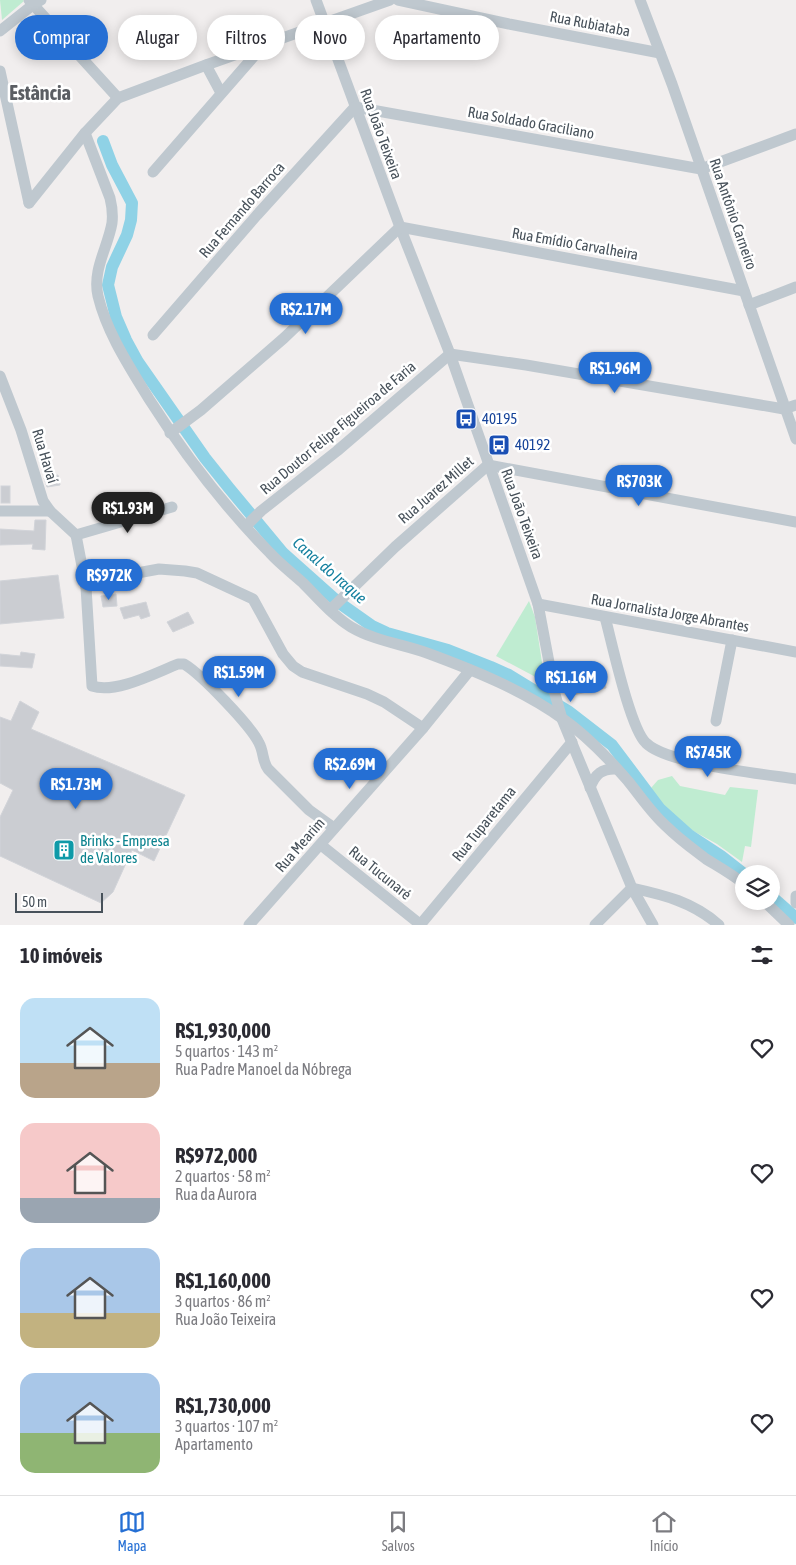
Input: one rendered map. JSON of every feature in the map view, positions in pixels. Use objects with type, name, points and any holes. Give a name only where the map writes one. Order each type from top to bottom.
[{"type":"street","name":"Rua João Teixeira","points":[[316,0],[322,15]]},
{"type":"street","points":[[348,15],[390,0]]},
{"type":"street","name":"Rua Rubiataba","points":[[398,0],[509,24],[660,53]]},
{"type":"street","name":"Rua Antônio Carneiro","points":[[640,0],[796,440]]},
{"type":"street","points":[[0,32],[35,1],[118,98]]},
{"type":"street","points":[[0,71],[29,203],[85,133],[118,98],[221,60]]},
{"type":"street","points":[[153,172],[250,60]]},
{"type":"street","name":"Rua João Teixeira","points":[[338,60],[400,227],[450,354],[538,604],[555,694],[562,719],[632,888],[653,925]]},
{"type":"street","points":[[206,65],[221,93]]},
{"type":"street","name":"Rua Soldado Graciliano","points":[[355,107],[701,169]]},
{"type":"street","name":"Rua Fernando Barroca","points":[[153,335],[257,215],[355,107]]},
{"type":"street","points":[[85,133],[110,198],[112,208],[113,220],[97,274],[96,284],[110,331],[128,365],[174,431],[197,469],[249,524],[270,554],[332,608],[350,627],[470,670],[509,688],[562,719],[617,769],[667,828],[735,878]]},
{"type":"street","points":[[701,169],[796,134]]},
{"type":"street","points":[[174,431],[284,338],[400,227]]},
{"type":"street","name":"Rua Emídio Carvalheira","points":[[400,227],[744,291]]},
{"type":"street","points":[[749,305],[796,287]]},
{"type":"street","points":[[450,354],[784,409],[796,405]]},
{"type":"street","name":"Rua Doutor Felipe Figueiroa de Faria","points":[[249,524],[261,511],[337,451],[450,354]]},
{"type":"street","name":"Rua Havaí","points":[[0,376],[21,430],[43,502],[76,535]]},
{"type":"street","name":"Rua Juarez Millet","points":[[332,608],[395,547],[488,465],[796,522]]},
{"type":"street","points":[[172,507],[76,535],[86,587],[92,686],[114,687],[140,680],[178,664],[184,664],[248,727],[260,745],[264,764],[268,769],[309,810],[334,828]]},
{"type":"street","points":[[0,511],[50,511]]},
{"type":"street","points":[[86,587],[144,572],[171,570],[197,573],[248,596],[257,604],[283,654],[293,666],[302,672],[367,694],[384,702],[423,728]]},
{"type":"street","name":"Rua Jornalista Jorge Abrantes","points":[[538,604],[796,652]]},
{"type":"street","points":[[605,617],[626,697],[640,735],[646,744],[669,756],[707,765],[796,779]]},
{"type":"street","points":[[716,721],[732,640]]},
{"type":"street","name":"Rua Mearim","points":[[248,925],[423,728],[470,670]]},
{"type":"street","name":"Rua Tuparetama","points":[[421,925],[572,742]]},
{"type":"street","points":[[590,788],[592,780],[599,772],[617,769]]},
{"type":"street","name":"Rua Tucunaré","points":[[321,845],[421,925]]},
{"type":"street","points":[[596,925],[632,888],[681,901],[709,916],[719,925]]},
{"type":"street","points":[[796,896],[796,902]]},
{"type":"street","points":[[773,910],[789,925]]},
{"type":"street","points":[[793,925],[796,916]]},
{"type":"green space","points":[[0,0],[23,0],[24,1],[2,20]]},
{"type":"green space","points":[[529,601],[535,617],[545,682],[496,656]]},
{"type":"green space","points":[[672,776],[680,786],[725,795],[730,787],[758,790],[751,847],[745,846],[742,862],[717,844],[686,827],[664,807],[651,788],[658,780]]},
{"type":"building","points":[[58,475],[60,485],[47,487],[44,478]]},
{"type":"building","points":[[1,486],[10,486],[10,503],[1,503]]},
{"type":"building","points":[[35,520],[46,520],[45,550],[32,549],[33,544],[0,545],[0,529],[34,531]]},
{"type":"building","points":[[58,575],[64,618],[0,624],[0,581]]},
{"type":"building","points":[[116,594],[117,606],[103,607],[101,596]]},
{"type":"building","points":[[146,602],[150,616],[141,619],[139,615],[124,619],[120,608]]},
{"type":"building","points":[[188,612],[194,623],[173,632],[167,622]]},
{"type":"building","points":[[21,652],[35,654],[32,668],[0,666],[0,654],[20,656]]},
{"type":"building","points":[[604,678],[606,688],[568,696],[565,685]]},
{"type":"building","points":[[20,701],[39,712],[31,729],[185,795],[154,861],[132,850],[113,892],[101,903],[0,856],[0,817],[13,790],[0,783],[0,717],[11,721]]},
{"type":"waterway","name":"Canal do Iraque","points":[[103,141],[112,165],[132,203],[131,220],[127,235],[112,267],[108,285],[116,317],[126,340],[138,362],[205,458],[283,553],[338,602],[372,626],[387,633],[448,650],[491,667],[509,675],[568,711],[612,745],[660,809],[689,835],[735,867]]},
{"type":"waterway","name":"Canal do Iraque","points":[[780,904],[796,918]]},
{"type":"place","name":"40195","points":[[466,419]]},
{"type":"place","name":"40192","points":[[499,445]]},
{"type":"place","name":"Brinks - Empresa de Valores","points":[[64,850]]},
{"type":"district","name":"Estância","points":[[40,93]]}]
